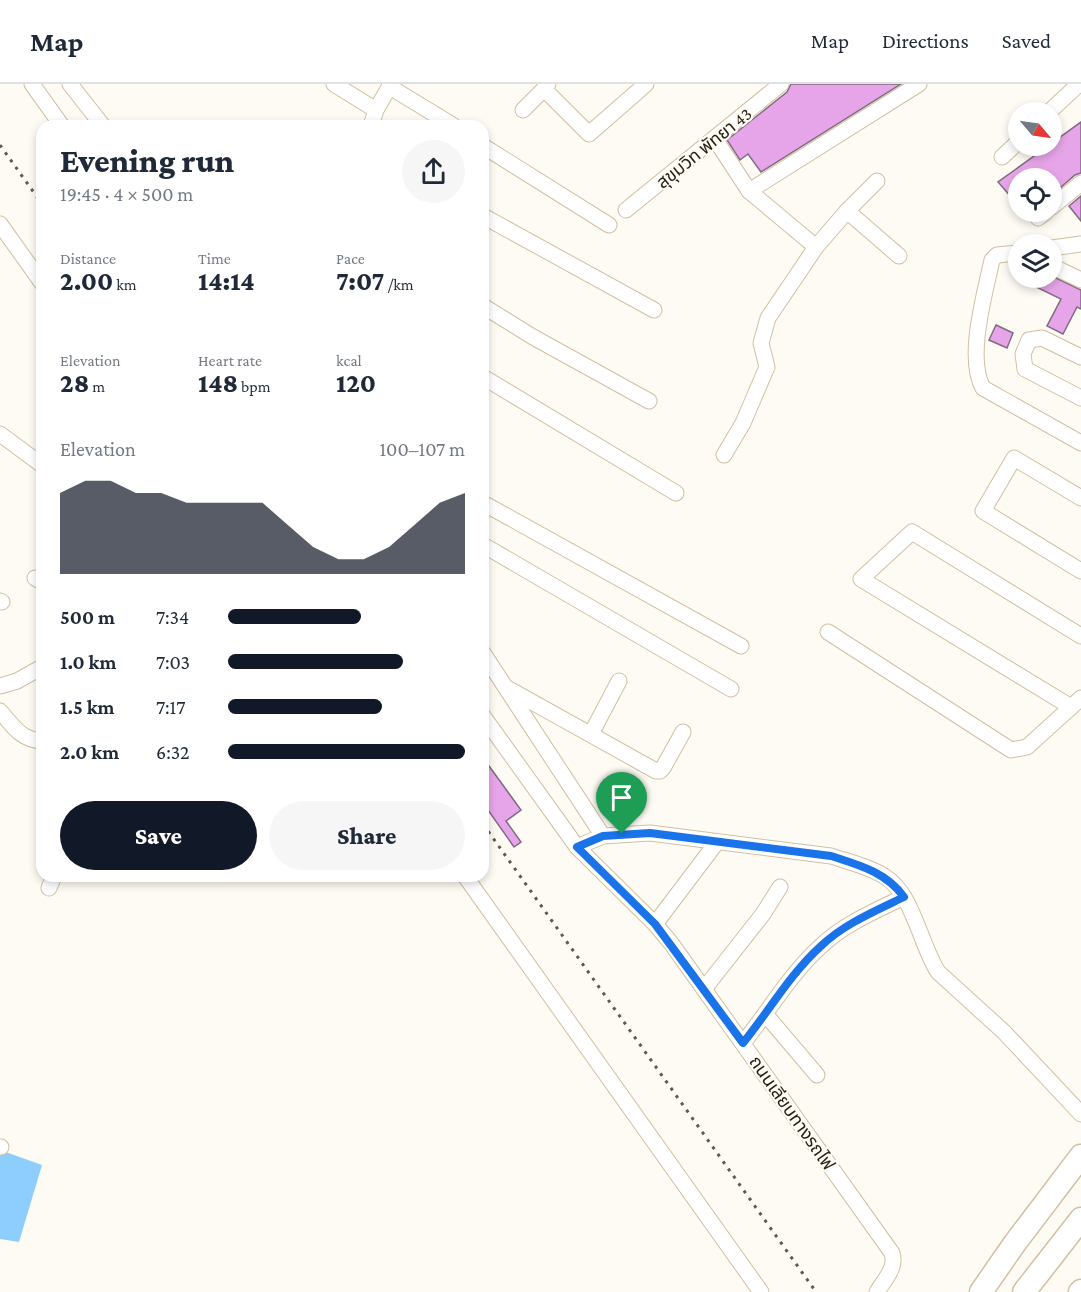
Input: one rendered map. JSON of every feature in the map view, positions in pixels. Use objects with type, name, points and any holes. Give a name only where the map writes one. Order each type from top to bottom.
[{"type":"highway","points":[[979,1292],[1081,1156]]},
{"type":"highway","points":[[1024,1292],[1081,1219]]},
{"type":"street","points":[[32,84],[58,120]]},
{"type":"street","points":[[70,84],[98,120]]},
{"type":"street","points":[[334,84],[376,110]]},
{"type":"street","points":[[523,110],[546,86],[589,134],[646,84]]},
{"type":"street","name":"สุขุมวิท พัทยา 43","points":[[626,210],[781,84]]},
{"type":"street","points":[[749,190],[919,84]]},
{"type":"street","points":[[1060,102],[1079,84]]},
{"type":"street","points":[[373,120],[390,86],[444,120]]},
{"type":"street","points":[[715,139],[749,190],[816,247]]},
{"type":"street","points":[[489,150],[609,225]]},
{"type":"street","points":[[1002,157],[1008,151]]},
{"type":"street","points":[[724,455],[742,423],[767,367],[761,343],[768,318],[816,247],[877,181]]},
{"type":"street","points":[[1062,199],[1081,183]]},
{"type":"street","points":[[847,211],[899,256]]},
{"type":"street","points":[[489,219],[654,310]]},
{"type":"street","points":[[0,224],[36,275]]},
{"type":"street","points":[[1062,247],[1081,244]]},
{"type":"street","points":[[1008,254],[997,255],[992,260],[978,331],[976,370],[978,380],[983,388],[1081,443]]},
{"type":"street","points":[[1062,271],[1081,280]]},
{"type":"street","points":[[489,310],[533,337],[649,401]]},
{"type":"street","points":[[1081,357],[1042,338],[1029,340],[1023,354],[1025,369],[1081,398]]},
{"type":"street","points":[[489,381],[676,493]]},
{"type":"street","points":[[0,434],[36,461]]},
{"type":"street","points":[[1081,498],[1014,458],[984,511],[1081,572]]},
{"type":"street","points":[[489,506],[741,646]]},
{"type":"street","points":[[828,632],[1011,750],[1027,747],[1076,703],[861,579],[912,532],[1081,636]]},
{"type":"street","points":[[489,548],[731,688]]},
{"type":"street","points":[[489,662],[603,836]]},
{"type":"street","points":[[0,686],[17,681],[36,670]]},
{"type":"street","points":[[591,734],[620,681]]},
{"type":"street","points":[[507,688],[656,771],[660,771],[683,732]]},
{"type":"street","points":[[1,716],[20,735],[36,741]]},
{"type":"street","name":"ถนนเลียบทางรถไฟ","points":[[489,724],[577,847],[655,924],[892,1252],[895,1260],[893,1267],[877,1292]]},
{"type":"street","points":[[577,847],[603,836],[650,833],[831,856],[885,876],[897,886],[904,897],[938,972],[1004,1032],[1081,1113]]},
{"type":"street","points":[[655,924],[717,842]]},
{"type":"street","points":[[469,882],[761,1292]]},
{"type":"street","points":[[704,989],[763,914],[780,887]]},
{"type":"street","points":[[743,1043],[766,1015],[793,975],[821,945],[859,919],[904,897]]},
{"type":"street","points":[[766,1015],[817,1075]]},
{"type":"water","points":[[0,1150],[42,1165],[19,1242],[0,1239]]},
{"type":"building","points":[[791,84],[901,84],[761,172],[748,154],[740,160],[727,140],[787,92]]},
{"type":"building","points":[[1081,122],[1081,173],[1075,175],[1062,186],[1062,168],[1017,168],[1034,156],[1062,156],[1062,136]]},
{"type":"building","points":[[1008,175],[1008,194],[998,182]]},
{"type":"building","points":[[1081,196],[1081,221],[1069,206]]},
{"type":"building","points":[[1062,281],[1081,290],[1081,309],[1077,307],[1063,334],[1047,326],[1061,299],[1038,288],[1062,288]]},
{"type":"building","points":[[996,325],[1013,333],[1007,348],[989,340]]},
{"type":"building","points":[[489,766],[521,810],[506,821],[521,842],[514,847],[489,812]]},
{"type":"railway","points":[[0,145],[36,196]]},
{"type":"railway","points":[[489,832],[816,1292]]},
{"type":"route","points":[[650,833],[831,856],[885,876],[897,886],[904,897],[859,919],[821,945],[793,975],[766,1015],[743,1043],[655,924],[577,847],[603,836],[622,834],[650,833]]}]
